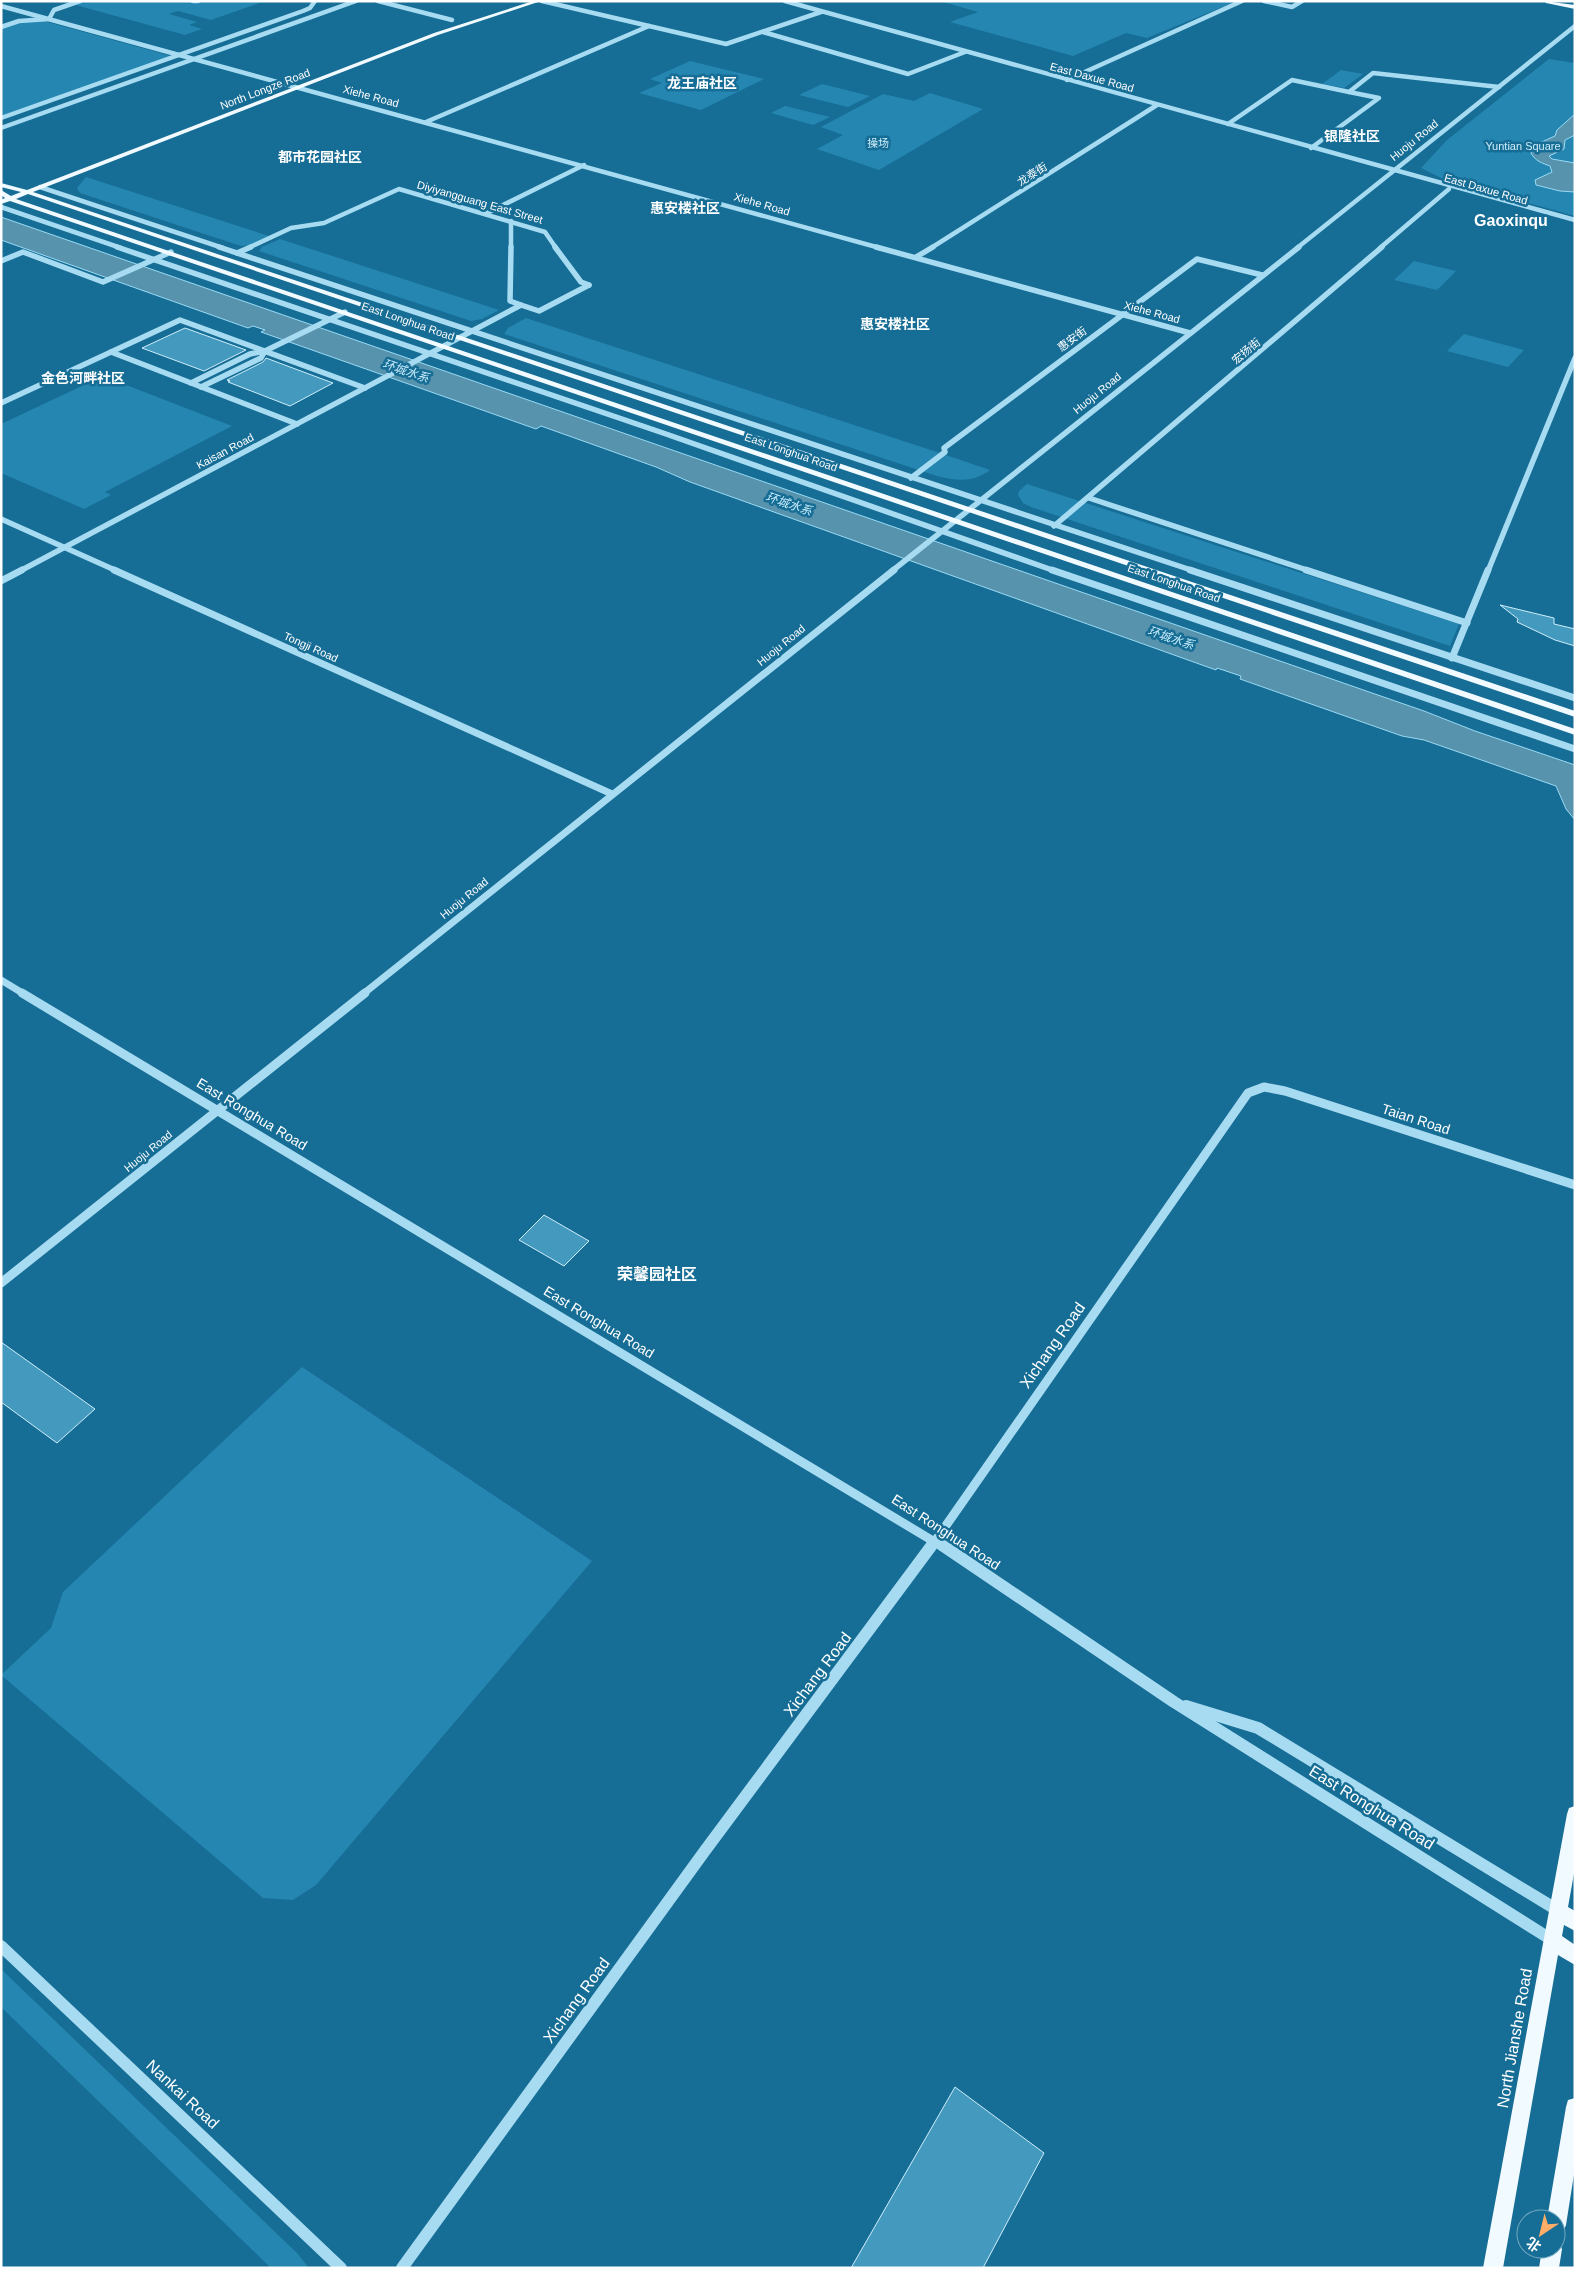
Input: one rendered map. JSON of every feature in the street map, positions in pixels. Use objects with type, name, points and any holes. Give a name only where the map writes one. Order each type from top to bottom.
[{"type":"main road","name":"North Longze Road","points":[[1,202],[5,195],[16,190],[431,31],[529,1]]},
{"type":"main road","name":"North Longze Road","points":[[5,195],[28,192],[445,31],[541,1]]},
{"type":"main road","points":[[1546,1],[1575,7]]},
{"type":"main road","name":"East Longhua Road","points":[[1,185],[28,192],[1575,714]]},
{"type":"main road","name":"East Longhua Road","points":[[5,195],[1575,732]]},
{"type":"main road","name":"North Jianshe Road","points":[[1493,2268],[1575,1814]]},
{"type":"main road","points":[[1559,1911],[1575,1922]]},
{"type":"main road","points":[[1552,1940],[1575,1956]]},
{"type":"main road","points":[[1559,2209],[1575,2107]]},
{"type":"street","points":[[19,21],[25,12],[54,10],[80,1]]},
{"type":"street","points":[[193,1],[198,1]]},
{"type":"street","points":[[1,118],[304,11],[310,8],[315,1]]},
{"type":"street","points":[[1,128],[356,1]]},
{"type":"street","points":[[378,1],[452,20]]},
{"type":"street","points":[[541,1],[726,44],[822,11]]},
{"type":"street","name":"East Daxue Road","points":[[785,1],[1228,124],[1575,224]]},
{"type":"street","points":[[1067,80],[1242,1]]},
{"type":"street","points":[[1264,1],[1292,7],[1302,1]]},
{"type":"street","name":"Xiehe Road","points":[[1,6],[292,84],[1190,333]]},
{"type":"street","points":[[1,27],[19,21],[49,19],[54,10]]},
{"type":"street","points":[[426,122],[649,26]]},
{"type":"street","name":"Huoju Road","points":[[1,1283],[1575,26]]},
{"type":"street","points":[[762,32],[908,74],[966,52]]},
{"type":"street","points":[[1349,92],[1373,73],[1499,86]]},
{"type":"street","points":[[1228,124],[1292,80],[1379,98],[1311,148]]},
{"type":"street","name":"龙泰街","points":[[916,257],[1157,105]]},
{"type":"street","points":[[485,214],[584,165]]},
{"type":"street","name":"East Daxue Road","points":[[1393,171],[1575,220]]},
{"type":"street","points":[[40,187],[1575,698]]},
{"type":"street","name":"Diyiyangguang East Street","points":[[237,252],[291,228],[324,223],[399,189],[545,232],[581,282],[589,285],[540,311],[521,305]]},
{"type":"street","name":"宏扬街","points":[[1054,526],[1449,189]]},
{"type":"street","points":[[1,207],[666,434],[941,532],[1575,749]]},
{"type":"street","points":[[510,221],[510,302],[521,305]]},
{"type":"street","points":[[1,261],[23,252],[103,282],[171,252]]},
{"type":"street","name":"惠安街","points":[[911,478],[945,452],[944,448],[958,437],[1197,259],[1262,276]]},
{"type":"street","name":"Kaisan Road","points":[[1,581],[521,305]]},
{"type":"street","points":[[191,383],[250,354],[265,351],[345,312]]},
{"type":"street","points":[[1,403],[180,320],[366,388]]},
{"type":"street","points":[[202,387],[261,358],[265,351]]},
{"type":"street","points":[[111,352],[297,424]]},
{"type":"street","points":[[1452,658],[1575,358]]},
{"type":"street","points":[[1088,498],[1467,623]]},
{"type":"street","name":"Tongji Road","points":[[1,519],[612,794]]},
{"type":"street","name":"East Ronghua Road","points":[[1,980],[935,1541],[1174,1702],[1552,1940]]},
{"type":"street","name":"Taian Road","points":[[1248,1093],[1264,1087],[1285,1091],[1575,1185]]},
{"type":"street","name":"Xichang Road","points":[[402,2268],[704,1852],[935,1541],[1248,1093]]},
{"type":"street","name":"East Ronghua Road","points":[[1174,1702],[1258,1728],[1559,1911]]},
{"type":"street","name":"Nankai Road","points":[[1,1946],[341,2268]]},
{"type":"green space","points":[[61,1],[265,1],[211,20],[178,11],[169,14],[197,22],[189,25],[202,29],[185,35]]},
{"type":"green space","points":[[940,1],[1237,1],[1147,38],[1126,33],[1073,56],[950,22],[978,12]]},
{"type":"green space","points":[[40,20],[171,56],[1,116],[1,28],[23,21]]},
{"type":"green space","name":"Yuntian Square","points":[[1549,59],[1575,63],[1575,216],[1443,179],[1421,168],[1447,140]]},
{"type":"green space","points":[[690,61],[764,79],[701,110],[639,93],[662,83],[650,79]]},
{"type":"green space","points":[[1341,70],[1363,74],[1344,88],[1322,84]]},
{"type":"green space","points":[[822,84],[870,96],[848,107],[799,95]]},
{"type":"green space","name":"操场","points":[[930,93],[983,109],[879,170],[817,149],[843,135],[821,127],[883,94],[914,101]]},
{"type":"green space","points":[[785,106],[830,117],[813,125],[771,113]]},
{"type":"green space","points":[[86,177],[272,237],[253,245],[241,246],[80,193],[77,188]]},
{"type":"green space","points":[[280,239],[499,310],[482,319],[471,321],[259,251],[262,247]]},
{"type":"green space","points":[[1414,261],[1456,271],[1437,290],[1394,280]]},
{"type":"green space","points":[[526,318],[990,470],[977,477],[964,480],[937,476],[504,334],[508,328]]},
{"type":"green space","points":[[1464,334],[1524,350],[1508,367],[1447,351]]},
{"type":"green space","points":[[103,376],[232,426],[105,492],[111,495],[84,509],[1,473],[1,424]]},
{"type":"green space","points":[[1027,484],[1459,624],[1450,646],[1031,507],[1023,503],[1018,495],[1019,491]]},
{"type":"green space","points":[[302,1367],[592,1561],[316,1885],[293,1900],[263,1898],[1,1675],[51,1628],[63,1592]]},
{"type":"green space","points":[[1,1969],[297,2253],[309,2268],[271,2268],[1,2007]]},
{"type":"water","points":[[1575,114],[1575,135],[1565,140],[1564,149],[1549,156],[1552,159],[1575,163],[1575,192],[1560,191],[1536,185],[1535,180],[1552,172],[1550,166],[1533,156],[1531,153],[1533,146],[1555,136],[1557,130]]},
{"type":"water","name":"环城水系","points":[[1,217],[1575,765],[1575,820],[1566,809],[1556,786],[1424,740],[1402,736],[1240,679],[1241,676],[1217,668],[1216,670],[690,482],[656,467],[541,426],[536,429],[261,332],[265,330],[253,326],[248,328],[1,240]]},
{"type":"building","points":[[185,328],[246,350],[204,371],[142,348]]},
{"type":"building","points":[[266,358],[333,383],[290,406],[228,382],[230,381],[227,380],[263,362]]},
{"type":"building","points":[[1500,605],[1554,618],[1554,624],[1575,629],[1575,646],[1555,640],[1517,622],[1518,619]]},
{"type":"building","points":[[544,1215],[589,1241],[564,1266],[519,1240]]},
{"type":"building","points":[[1,1342],[95,1409],[57,1443],[1,1402]]},
{"type":"building","points":[[955,2087],[1044,2153],[983,2268],[851,2268]]},
{"type":"district","name":"龙王庙社区","points":[[702,83]]},
{"type":"district","name":"银隆社区","points":[[1352,136]]},
{"type":"district","name":"都市花园社区","points":[[320,157]]},
{"type":"district","name":"惠安楼社区","points":[[685,208]]},
{"type":"district","name":"Gaoxinqu","points":[[1511,220]]},
{"type":"district","name":"惠安楼社区","points":[[895,324]]},
{"type":"district","name":"金色河畔社区","points":[[83,378]]},
{"type":"district","name":"荣馨园社区","points":[[657,1274]]}]
